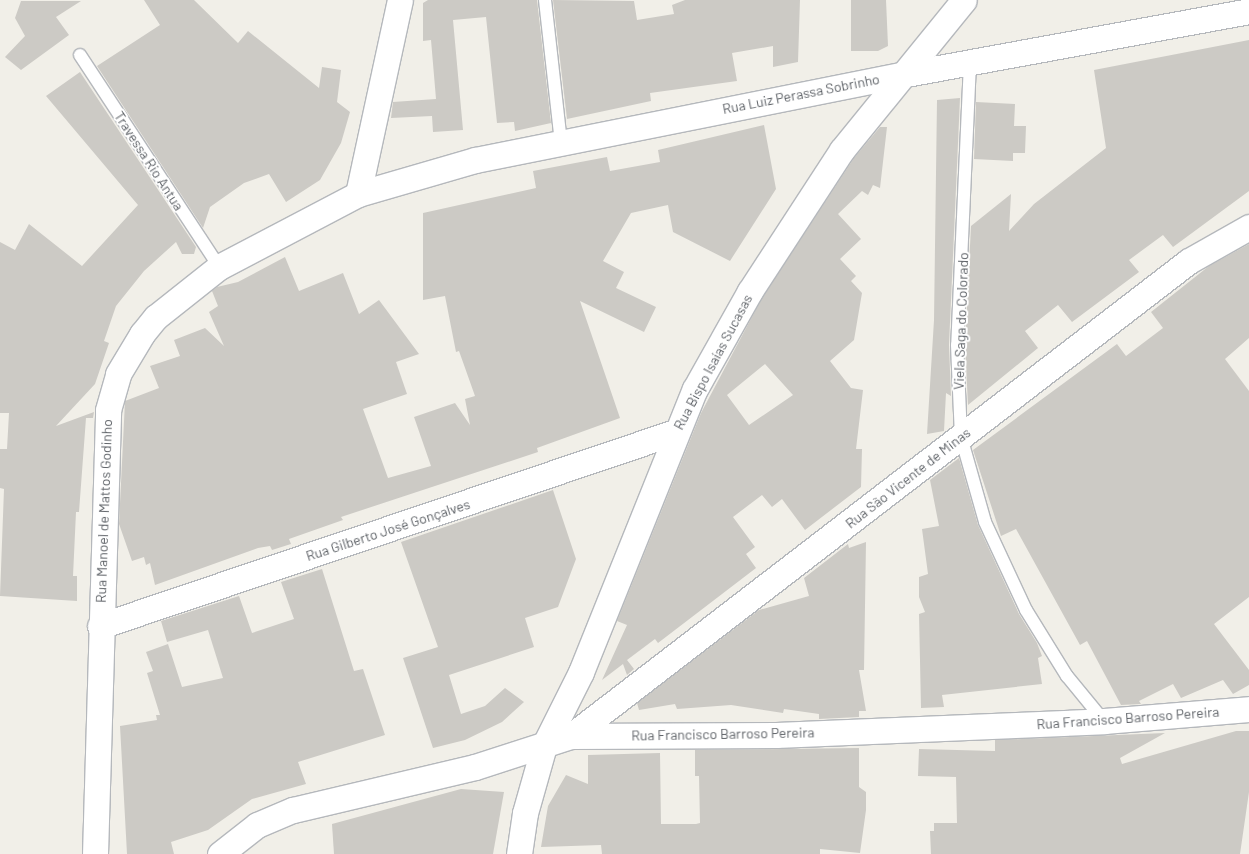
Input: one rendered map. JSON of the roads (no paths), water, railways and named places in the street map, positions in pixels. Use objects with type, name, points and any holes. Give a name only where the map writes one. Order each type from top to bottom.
[{"type":"street","points":[[358,194],[400,0]]},
{"type":"street","name":"Rua Bispo Isaías Sucasas","points":[[519,854],[525,813],[544,746],[581,672],[675,432],[755,283],[842,150],[906,74],[964,0]]},
{"type":"street","name":"Rua Luiz Perassa Sobrinho","points":[[358,194],[402,178],[561,142],[906,74],[970,64],[1249,11]]},
{"type":"street","name":"Rua Manoel de Mattos Godinho","points":[[94,854],[104,439],[118,374],[156,318],[219,267],[358,194]]},
{"type":"street","name":"Rua São Vicente de Minas","points":[[571,736],[1189,261],[1249,227]]},
{"type":"street","name":"Rua Gilberto José Gonçalves","points":[[100,626],[675,432]]},
{"type":"street","name":"Rua Francisco Barroso Pereira","points":[[220,854],[257,825],[293,810],[467,769],[571,736],[776,735],[1104,721],[1249,709]]},
{"type":"lane","points":[[545,0],[561,142]]},
{"type":"lane","name":"Travessa Rio Antua","points":[[80,55],[219,267]]},
{"type":"lane","name":"Viela Saga do Colorado","points":[[970,64],[957,345],[961,437],[985,522],[1026,610],[1067,676],[1104,721]]}]
